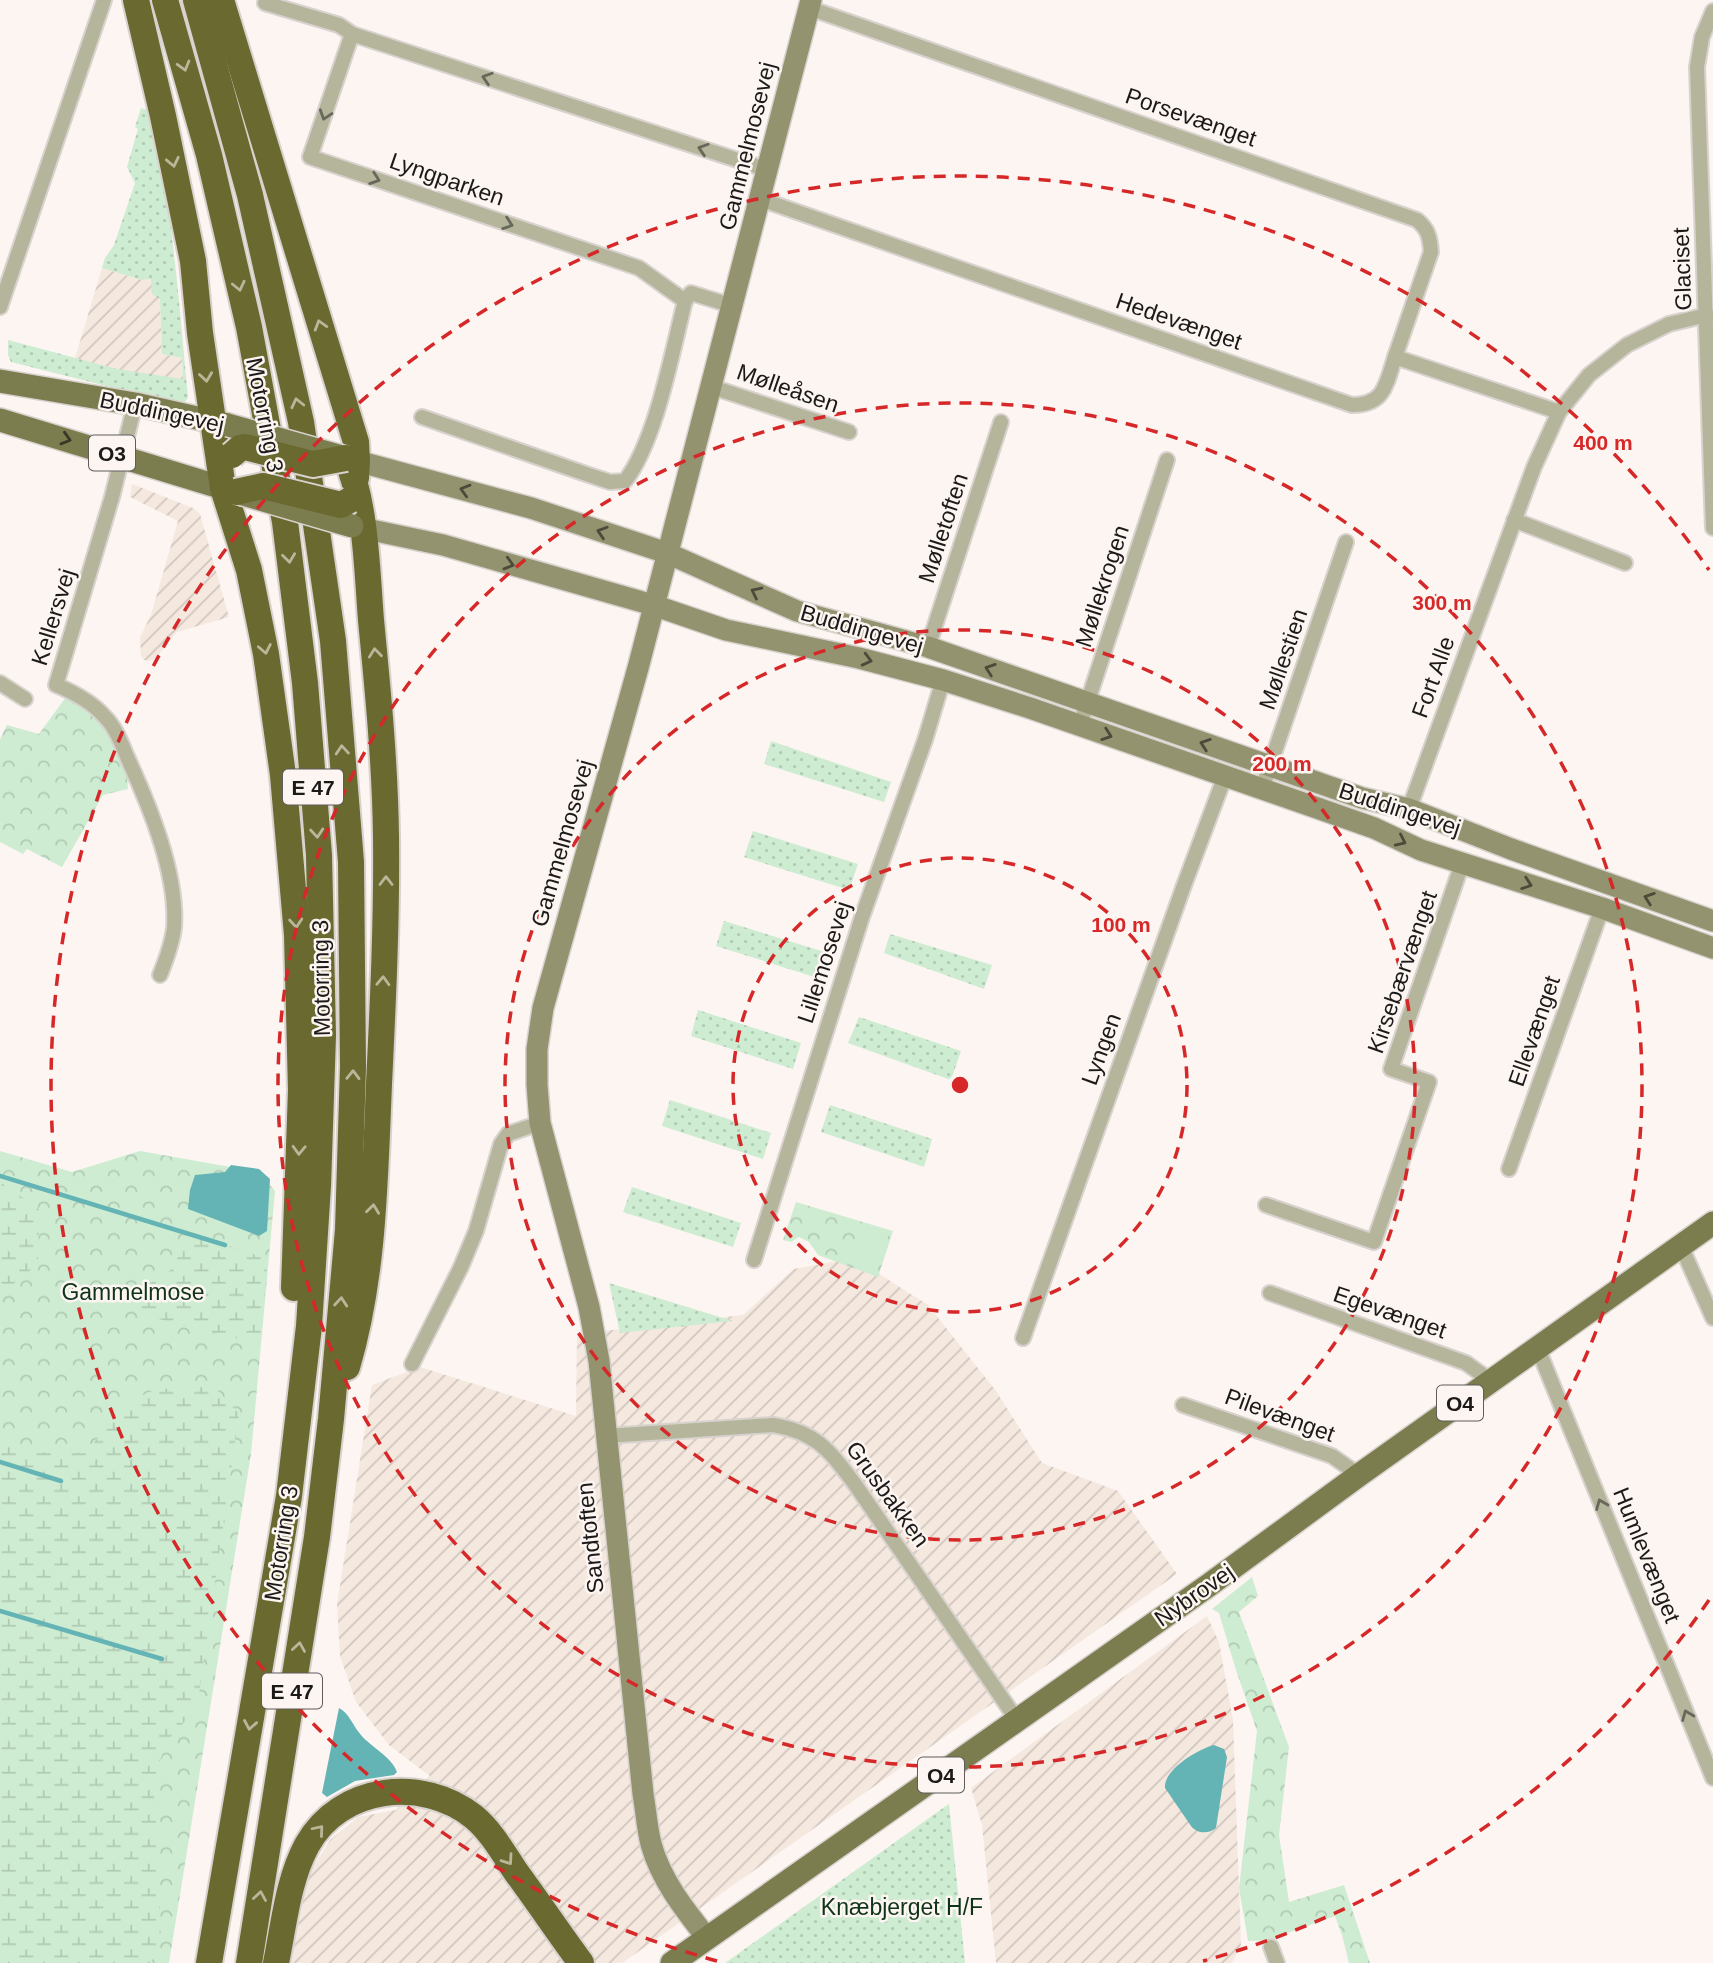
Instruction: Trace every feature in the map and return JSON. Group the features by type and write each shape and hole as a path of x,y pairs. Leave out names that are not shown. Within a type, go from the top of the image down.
{"highway":[{"path":"135,0 163,116 193,261 200,333 220,424 230,490 266,654 283,775 297,935 301,1090 291,1356 289,1496"},
{"name":"Motorring 3","path":"165,0 209,155 248,327 285,522 308,722 318,855 323,1035 309,1326 289,1496 209,1963"},
{"name":"Motorring 3","path":"196,0 250,195 301,422 333,641 351,862 353,1067 348,1230 331,1419 317,1537 249,1963"},
{"path":"221,0 355,442 354,493 381,721 386,835 386,927 374,1201 357,1333 331,1419"},
{"path":"230,490 227,464 232,455 245,447 313,464 354,493"},
{"path":"230,490 263,486 341,505 354,493"},
{"path":"276,1963 295,1872 308,1843 328,1818 355,1801 386,1792 418,1792 448,1801 475,1818 581,1963"}],"main road":[{"name":"Buddingevej","path":"0,382 135,404 220,424 354,493"},
{"name":"O3","path":"0,420 230,490"},
{"name":"Nybrovej","path":"672,1963 1209,1585 1713,1223"}],"street":[{"path":"0,307 104,0"},
{"path":"265,3 339,25 352,34 768,170"},
{"name":"Gammelmosevej","path":"540,1123 537,1049 543,1008 638,668 810,4"},
{"name":"Porsevænget","path":"810,4 1417,220 1425,227 1430,238 1431,252 1395,358"},
{"name":"Glaciset","path":"1713,11 1702,37 1697,67 1713,528"},
{"name":"Lyngparken","path":"352,34 310,157 639,268 685,301"},
{"name":"Hedevænget","path":"760,199 1352,405 1365,405 1376,400 1383,390 1395,358"},
{"path":"422,418 589,475 610,481 625,481 635,468 656,412 685,301 691,293 733,306"},
{"name":"Fort Alle","path":"1409,810 1514,520 1559,412 1589,375 1627,345 1669,324 1707,315"},
{"path":"1395,358 1559,412"},
{"name":"Mølleåsen","path":"712,387 849,432"},
{"name":"Kellersvej","path":"135,404 56,685 94,706 107,719 152,814 166,863 174,909 174,930 160,975"},
{"name":"Mølletoften","path":"928,647 1002,422"},
{"name":"Møllekrogen","path":"1080,725 1167,460"},
{"name":"Buddingevej","path":"354,493 531,508 667,553 797,611 928,647 1362,798 1409,810 1713,921"},
{"name":"Buddingevej","path":"354,493 443,545 653,605 726,630 859,658 943,680 1374,828 1421,850 1602,908 1713,948"},
{"path":"1514,520 1625,563"},
{"name":"Møllestien","path":"1262,789 1346,542"},
{"name":"Lillemosevej","path":"754,1260 862,917 925,740 943,680"},
{"name":"Kellersvej","path":"0,682 25,699"},
{"name":"Lyngen","path":"1023,1338 1182,888 1225,776"},
{"name":"Kirsebærvænget","path":"1266,1205 1374,1242 1429,1083 1391,1069 1462,864"},
{"name":"Ellevænget","path":"1510,1169 1602,908"},
{"path":"412,1364 476,1231 501,1144 508,1135 540,1123"},
{"name":"Sandtoften","path":"540,1123 589,1307 599,1361 643,1794 651,1844 663,1875 681,1905 707,1938"},
{"path":"1681,1246 1713,1318"},
{"name":"Egevænget","path":"1270,1293 1466,1363 1491,1381"},
{"name":"Humlevænget","path":"1538,1349 1713,1778"},
{"name":"Pilevænget","path":"1183,1405 1332,1456 1359,1475"},
{"name":"Grusbakken","path":"606,1436 773,1424 810,1435 828,1449 854,1483 1017,1720"},
{"path":"1271,1947 1277,1963"}],"shaded area":[{"path":"102,268 142,280 151,279 160,298 162,354 182,358 183,380 117,370 75,358"},
{"path":"132,484 193,508 200,514 229,617 177,632 156,658 149,661 141,656 140,637 151,615 178,521 130,497"},
{"path":"854,1258 928,1305 996,1391 1042,1463 1118,1491 1177,1574 622,1963 291,1963 308,1875 330,1840 358,1817 396,1810 430,1776 389,1745 356,1702 340,1656 337,1604 372,1385 420,1367 576,1416 577,1334 743,1315 794,1269"},
{"path":"1207,1616 1219,1642 1233,1720 1241,1945 1232,1963 996,1963 982,1825 971,1788"}],"green space":[{"path":"141,108 151,111 170,218 188,398 182,405 11,362 8,355 8,340 117,369 183,379 182,358 162,354 160,299 152,294 151,279 142,280 102,268 114,245 135,183 127,167"},
{"path":"66,697 101,719 127,775 128,789 103,795 62,867 27,849 23,854 0,842 0,739 7,725 39,734"},
{"path":"771,741 891,782 884,802 764,764"},
{"path":"753,831 858,864 849,890 744,857"},
{"path":"724,921 828,953 821,979 716,946"},
{"path":"890,934 992,965 984,989 884,953"},
{"path":"698,1010 801,1043 793,1069 691,1036"},
{"path":"859,1017 961,1051 951,1080 848,1043"},
{"path":"670,1100 771,1133 763,1159 662,1126"},
{"path":"830,1105 932,1139 924,1167 821,1132"},
{"name":"Gammelmose","path":"0,1151 72,1172 140,1151 259,1172 275,1191 251,1454 169,1963 0,1963"},
{"path":"0,1182 39,1209 38,1264 7,1289 0,1301"},
{"path":"632,1187 741,1223 733,1247 623,1212"},
{"path":"796,1202 893,1231 878,1277 818,1255 809,1242 799,1237 791,1242 783,1240"},
{"path":"863,1226 889,1234 877,1273 852,1264"},
{"path":"191,1233 265,1258 267,1273 260,1344 155,1318 125,1307 124,1288 153,1282 175,1267 182,1240"},
{"path":"609,1283 733,1321 620,1333"},
{"path":"188,1385 217,1390 239,1414 197,1708 166,1742 153,1784 161,1936 151,1963 0,1963 0,1430 13,1452 86,1453 118,1412 148,1392"},
{"path":"1252,1577 1258,1596 1239,1612 1289,1747 1279,1835 1289,1902 1344,1885 1370,1963 1349,1963 1335,1916 1275,1940 1248,1941 1239,1888 1257,1731 1219,1613 1212,1609"},
{"name":"Knæbjerget H/F","path":"949,1804 965,1963 725,1963 946,1806"}],"water":[{"path":"231,1165 259,1169 270,1179 267,1231 259,1236 188,1209 195,1175 225,1172"},
{"path":"339,1708 346,1713 365,1740 390,1761 397,1772 394,1775 355,1781 327,1797 322,1793"},
{"path":"1214,1745 1224,1749 1227,1757 1216,1828 1196,1831 1165,1788 1166,1781 1175,1768 1191,1756"}],"waterway":[{"path":"0,1176 225,1245"},
{"path":"0,1462 61,1481"},
{"path":"0,1611 162,1659"}]}
